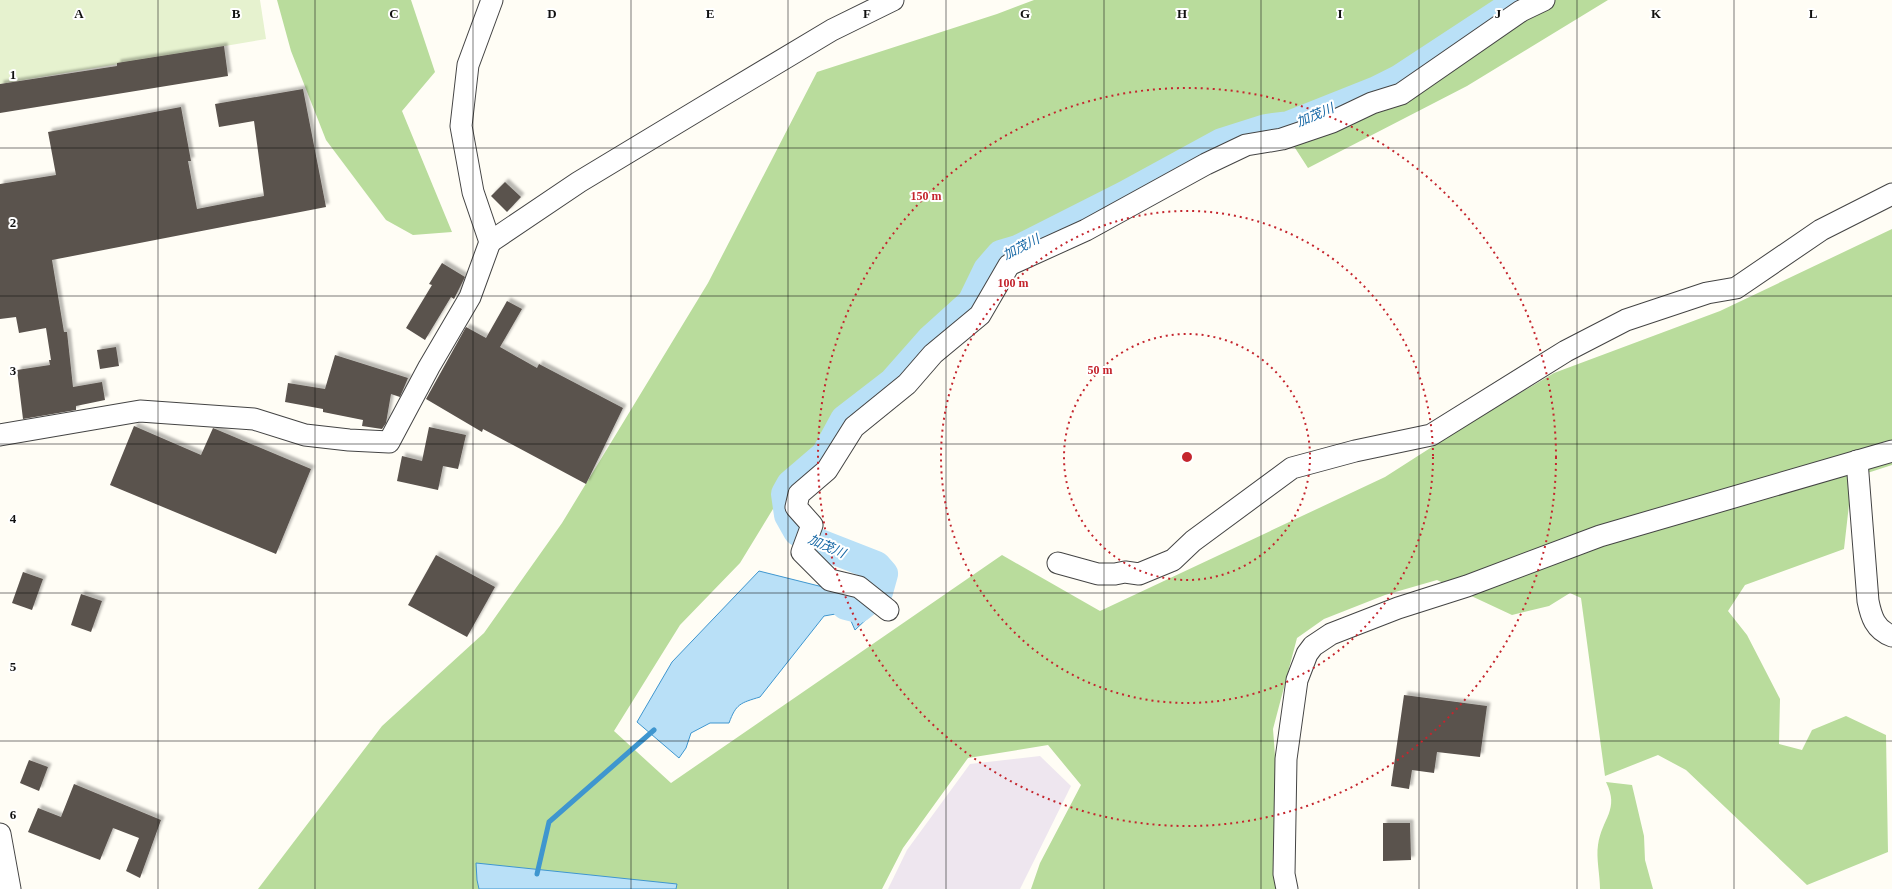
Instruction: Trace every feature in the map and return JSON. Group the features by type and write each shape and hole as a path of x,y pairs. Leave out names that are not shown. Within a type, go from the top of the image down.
{"street":[{"path":"490,242 473,192 461,126 468,65 492,0"},
{"path":"0,435 140,411 254,419 305,435 349,440 389,442 429,367 470,297 490,242 579,182 653,137 832,30 893,0"},
{"path":"888,610 859,588 830,580 802,552 812,526 796,506 799,494 827,470 854,427 906,384 933,354 980,315 1009,265 1086,230 1206,164 1246,145 1282,139 1332,122 1372,103 1402,94 1521,10 1544,0"},
{"path":"1058,563 1098,574 1115,574 1125,572 1139,574 1173,560 1193,541 1292,468 1398,441 1431,435 1566,351 1626,320 1707,293 1736,288 1821,230 1892,194"},
{"path":"1287,889 1284,874 1286,759 1297,680 1304,660 1313,646 1330,634 1398,608 1467,586 1600,536 1892,452"},
{"path":"1857,461 1868,601 1871,617 1878,627 1892,636"},
{"path":"0,834 10,889"}],"shaded area":[{"path":"1040,756 1071,786 1020,889 888,889 907,850 970,764"}],"green space":[{"path":"0,0 260,0 266,39 0,84"},
{"path":"277,0 411,0 435,72 402,111 452,232 413,235 386,220 326,140 291,51"},
{"path":"1034,0 1608,0 1467,86 1308,168 1286,134 1012,272 843,425 787,486 740,563 680,625 614,731 671,783 1002,555 1100,611 1385,477 1474,420 1554,373 1720,311 1892,229 1892,465 1852,478 1844,549 1745,585 1728,611 1747,635 1780,699 1779,744 1802,750 1812,730 1846,716 1886,735 1888,852 1807,885 1686,770 1658,755 1605,776 1581,598 1570,593 1549,606 1512,615 1437,580 1385,595 1324,619 1297,638 1273,729 1285,889 1031,889 1040,863 1081,785 1048,745 968,758 903,848 882,889 258,889 382,726 484,633 562,523 708,283 817,72 997,14"},
{"path":"1606,782 1632,785 1644,836 1645,860 1653,889 1600,889 1597,855 1598,845 1611,807 1610,792"}],"water":[{"path":"759,571 855,595 876,610 855,630 847,612 824,616 760,697 740,705 734,712 729,723 710,723 691,733 686,748 679,758 637,722 672,662"},
{"path":"476,863 677,884 676,889 479,889"}],"building":[{"path":"224,46 228,76 0,113 0,84 117,66 117,63"},
{"path":"303,89 326,207 52,260 64,332 67,332 73,387 102,382 105,400 76,406 76,410 23,419 17,370 50,365 49,360 51,360 46,328 19,333 16,317 0,319 0,184 56,175 48,132 181,107 191,161 188,161 197,209 264,196 254,121 219,127 215,104"},
{"path":"505,182 521,197 507,212 491,196"},
{"path":"442,263 465,277 454,299 451,297 425,340 406,328 432,285 429,284"},
{"path":"507,301 522,309 500,347 537,368 539,364 623,408 586,484 483,429 482,432 426,399 466,327 486,338"},
{"path":"116,347 119,366 100,369 97,350"},
{"path":"335,355 408,378 400,397 391,394 386,423 382,429 362,426 363,420 323,412 323,409 285,402 288,383 325,389"},
{"path":"134,426 201,455 213,428 311,469 276,554 110,485"},
{"path":"429,427 466,435 458,469 443,466 438,490 397,481 402,456 422,461"},
{"path":"436,555 495,587 467,637 408,605"},
{"path":"23,572 43,579 32,610 12,603"},
{"path":"81,594 102,601 91,632 71,625"},
{"path":"1404,695 1487,706 1480,757 1437,752 1434,773 1412,770 1409,789 1391,786"},
{"path":"29,760 48,767 39,791 20,783"},
{"path":"74,784 161,820 140,878 126,871 139,838 113,828 100,860 28,832 38,808 61,817"},
{"path":"1383,823 1410,823 1411,860 1383,861"}],"waterway":[{"name":"加茂川","path":"846,605 858,608 878,592 883,574 876,566 812,541 798,531 789,515 786,494 791,485 826,455 845,420 893,383 931,340 972,303 988,270 1001,255 1018,250 1125,196 1222,143 1266,129 1289,126 1377,91 1399,80 1521,0"},
{"path":"537,874 549,822 654,730"}]}
